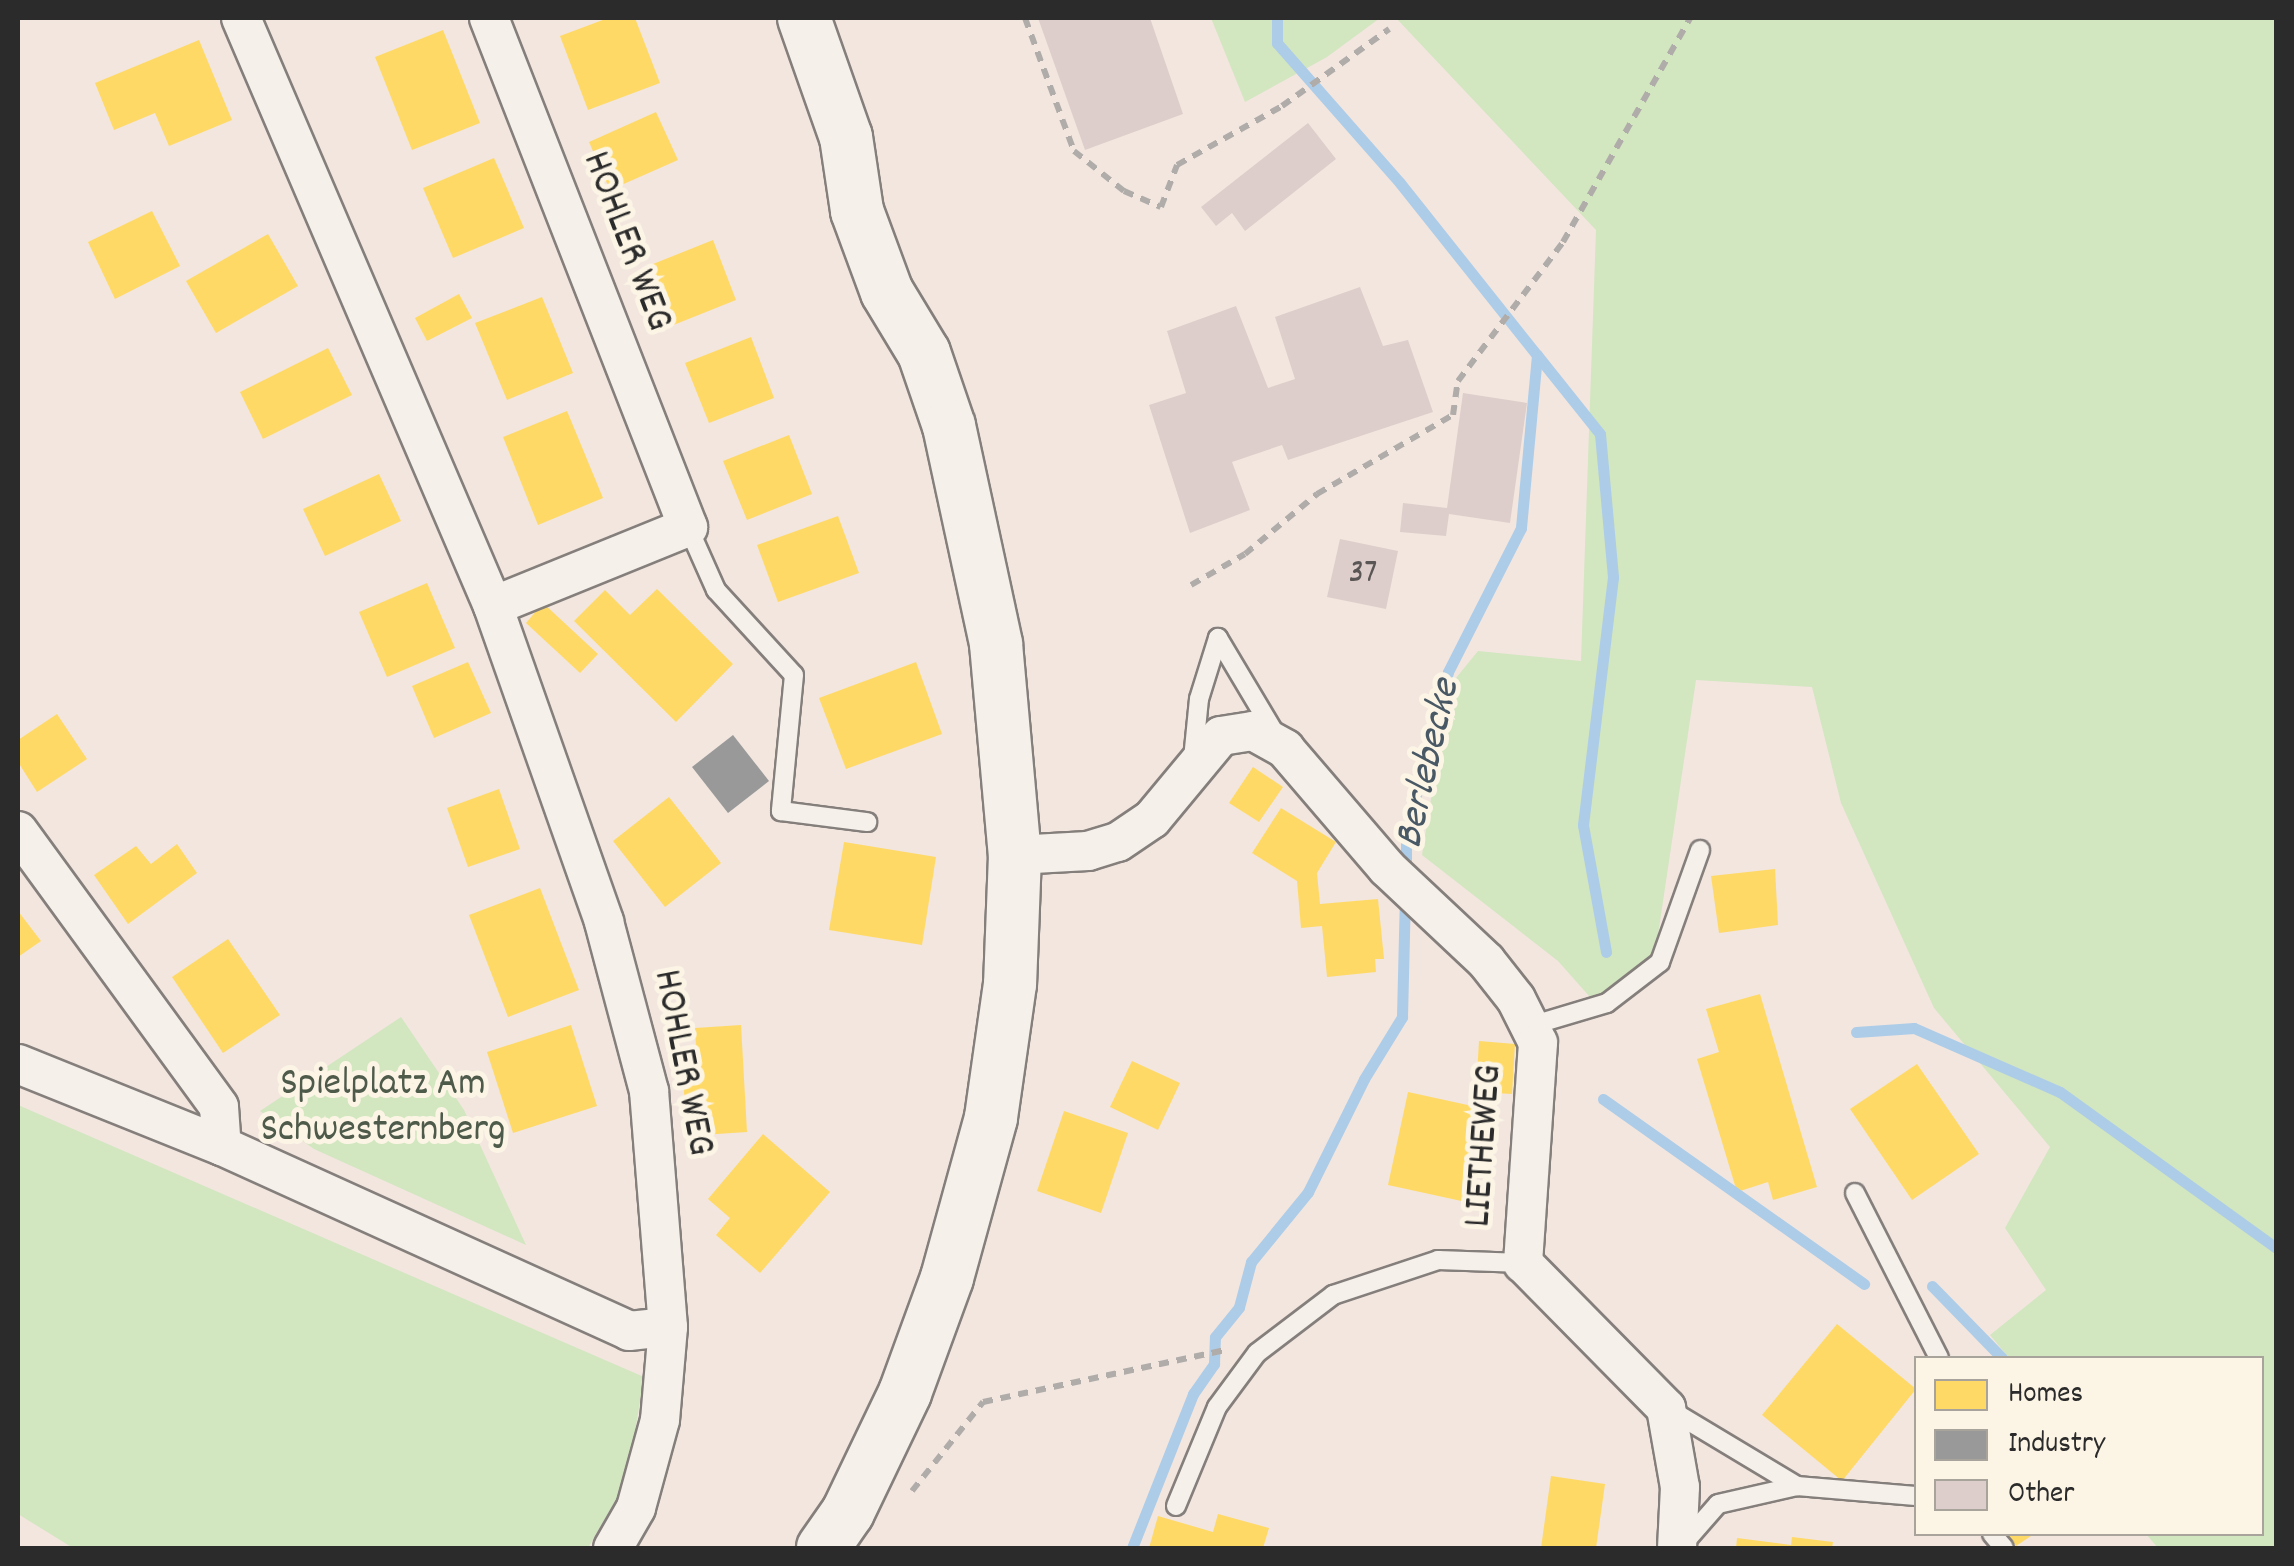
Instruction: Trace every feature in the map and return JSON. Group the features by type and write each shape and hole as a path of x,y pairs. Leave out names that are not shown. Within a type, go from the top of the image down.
{"main road":[{"path":"804,18 846,137 856,211 887,292 924,353 949,426 996,644 1015,855 1010,984 991,1118 947,1278 905,1393 848,1512 823,1548"}],"street":[{"name":"HOHLER WEG","path":"241,18 493,606 604,922 649,1091 668,1328 660,1420 636,1508 613,1548"},
{"name":"HOHLER WEG","path":"490,18 688,526"},
{"path":"493,606 688,526"},
{"name":"LIETHEWEG","path":"1015,855 1088,852 1118,842 1152,819 1220,736 1253,731 1285,750 1387,868 1486,961 1530,1026 1538,1043 1523,1263 1666,1408"},
{"path":"18,831 219,1107 222,1146"},
{"path":"18,1064 222,1146 629,1331 668,1328"},
{"path":"1666,1408 1680,1487 1678,1548"}],"lane":[{"path":"688,526 716,590 794,675 782,812 866,822"},
{"path":"1192,770 1200,699 1218,638 1285,750"},
{"path":"1530,1026 1608,1003 1660,962 1700,850"},
{"path":"1855,1193 1938,1356"},
{"path":"1176,1506 1216,1407 1256,1353 1333,1295 1438,1260 1523,1263"},
{"path":"1666,1408 1797,1486"},
{"path":"1678,1548 1718,1504 1797,1486 1914,1496"}],"path":[{"path":"1025,18 1074,150 1124,191 1162,208 1177,165 1282,106 1389,28"},
{"path":"1192,585 1245,554 1317,494 1453,415 1458,380 1522,304 1690,18"},
{"path":"939,1458 983,1402 1194,1354 1229,1350"}],"green space":[{"path":"1211,18 1380,18 1327,57 1245,102"},
{"path":"1396,18 2276,18 2276,1548 2158,1548 2148,1536 2264,1536 2264,1356 2007,1356 1990,1335 2046,1290 2005,1228 2050,1147 1934,1008 1841,803 1812,687 1696,680 1655,955 1605,1014 1558,961 1422,855 1443,724 1456,678 1478,651 1581,661 1596,230"},
{"name":"Spielplatz Am Schwesternberg","path":"401,1017 464,1110 526,1245 314,1149 260,1111"},
{"path":"18,1105 644,1377 627,1480 588,1548 73,1548 18,1514"}],"building: Homes":[{"path":"608,18 635,18 660,83 588,110 560,36"},
{"path":"443,30 480,123 412,150 375,57"},
{"path":"199,40 232,120 169,146 155,113 114,130 95,83"},
{"path":"656,112 678,160 610,190 589,142"},
{"path":"494,158 524,228 453,258 423,188"},
{"path":"152,211 180,266 115,299 88,242"},
{"path":"268,234 298,286 216,333 186,281"},
{"path":"713,240 736,300 671,326 648,266"},
{"path":"459,294 472,318 427,341 415,318"},
{"path":"542,297 573,373 507,400 475,323"},
{"path":"751,337 774,398 709,423 685,363"},
{"path":"328,348 352,395 263,439 240,392"},
{"path":"567,411 603,498 538,525 503,437"},
{"path":"789,435 812,494 747,520 723,461"},
{"path":"379,474 401,521 325,556 303,509"},
{"path":"838,516 859,573 778,602 757,545"},
{"path":"427,583 455,648 387,677 359,612"},
{"path":"657,589 733,664 676,722 574,621 605,590 630,615"},
{"path":"543,603 598,654 580,673 526,623"},
{"path":"468,662 491,713 434,738 412,686"},
{"path":"916,662 942,734 846,769 819,698"},
{"path":"57,714 87,759 37,792 18,762 18,740"},
{"path":"1253,767 1283,787 1259,822 1229,803"},
{"path":"499,789 520,849 468,867 447,808"},
{"path":"669,797 721,863 665,907 613,841"},
{"path":"1281,808 1336,842 1317,873 1320,904 1378,899 1384,959 1375,959 1376,972 1327,977 1322,926 1301,928 1297,881 1252,853"},
{"path":"844,842 936,857 922,945 829,930"},
{"path":"177,844 197,873 128,924 94,875 136,846 151,864"},
{"path":"1775,869 1778,925 1719,933 1711,876"},
{"path":"540,888 579,990 508,1017 469,915"},
{"path":"18,911 41,941 18,957"},
{"path":"228,939 280,1015 223,1053 172,977"},
{"path":"1760,994 1817,1187 1773,1200 1768,1182 1737,1192 1697,1059 1719,1052 1706,1009"},
{"path":"571,1025 597,1106 513,1133 487,1052"},
{"path":"741,1025 747,1132 687,1136 682,1063 697,1063 695,1028"},
{"path":"1479,1041 1515,1044 1512,1094 1476,1092"},
{"path":"1132,1061 1180,1083 1158,1130 1110,1107"},
{"path":"1917,1064 1979,1154 1912,1200 1850,1109"},
{"path":"1408,1092 1486,1109 1466,1202 1388,1185"},
{"path":"1064,1111 1128,1133 1101,1213 1037,1191"},
{"path":"763,1134 830,1192 760,1273 716,1235 730,1218 708,1199"},
{"path":"1837,1324 1914,1387 1842,1481 1762,1415"},
{"path":"1551,1476 1605,1484 1596,1548 1541,1548"},
{"path":"1218,1514 1269,1528 1263,1548 1149,1548 1158,1516 1213,1532"},
{"path":"2008,1536 2031,1536 2016,1546"},
{"path":"1792,1537 1833,1542 1832,1548 1736,1548 1737,1538 1791,1545"}],"building: Industry":[{"path":"733,735 769,781 728,813 692,767"}],"building: Other":[{"path":"1038,18 1150,18 1183,114 1085,150"},
{"path":"1308,123 1336,159 1245,231 1232,213 1216,226 1201,207"},
{"path":"1360,287 1383,346 1408,340 1433,412 1288,460 1282,445 1232,462 1250,510 1190,533 1149,405 1186,393 1167,331 1236,306 1268,388 1295,379 1275,317"},
{"path":"1463,393 1527,403 1510,523 1449,514 1446,536 1400,532 1403,503 1447,508"},
{"path":"1340,539 1398,551 1386,609 1327,597"}],"waterway":[{"name":"Berlebecke","path":"1277,18 1277,43 1400,183 1537,355 1521,528 1448,672 1406,833 1406,872"},
{"path":"1537,355 1600,434 1613,577 1583,825 1606,952"},
{"name":"Berlebecke","path":"1132,1548 1193,1394 1214,1364 1215,1337 1239,1307 1251,1262 1308,1192 1364,1079 1402,1017 1405,896"},
{"path":"1856,1032 1914,1028 2060,1092 2276,1248"},
{"path":"1603,1099 1864,1284"},
{"path":"1932,1286 2000,1356"}]}
